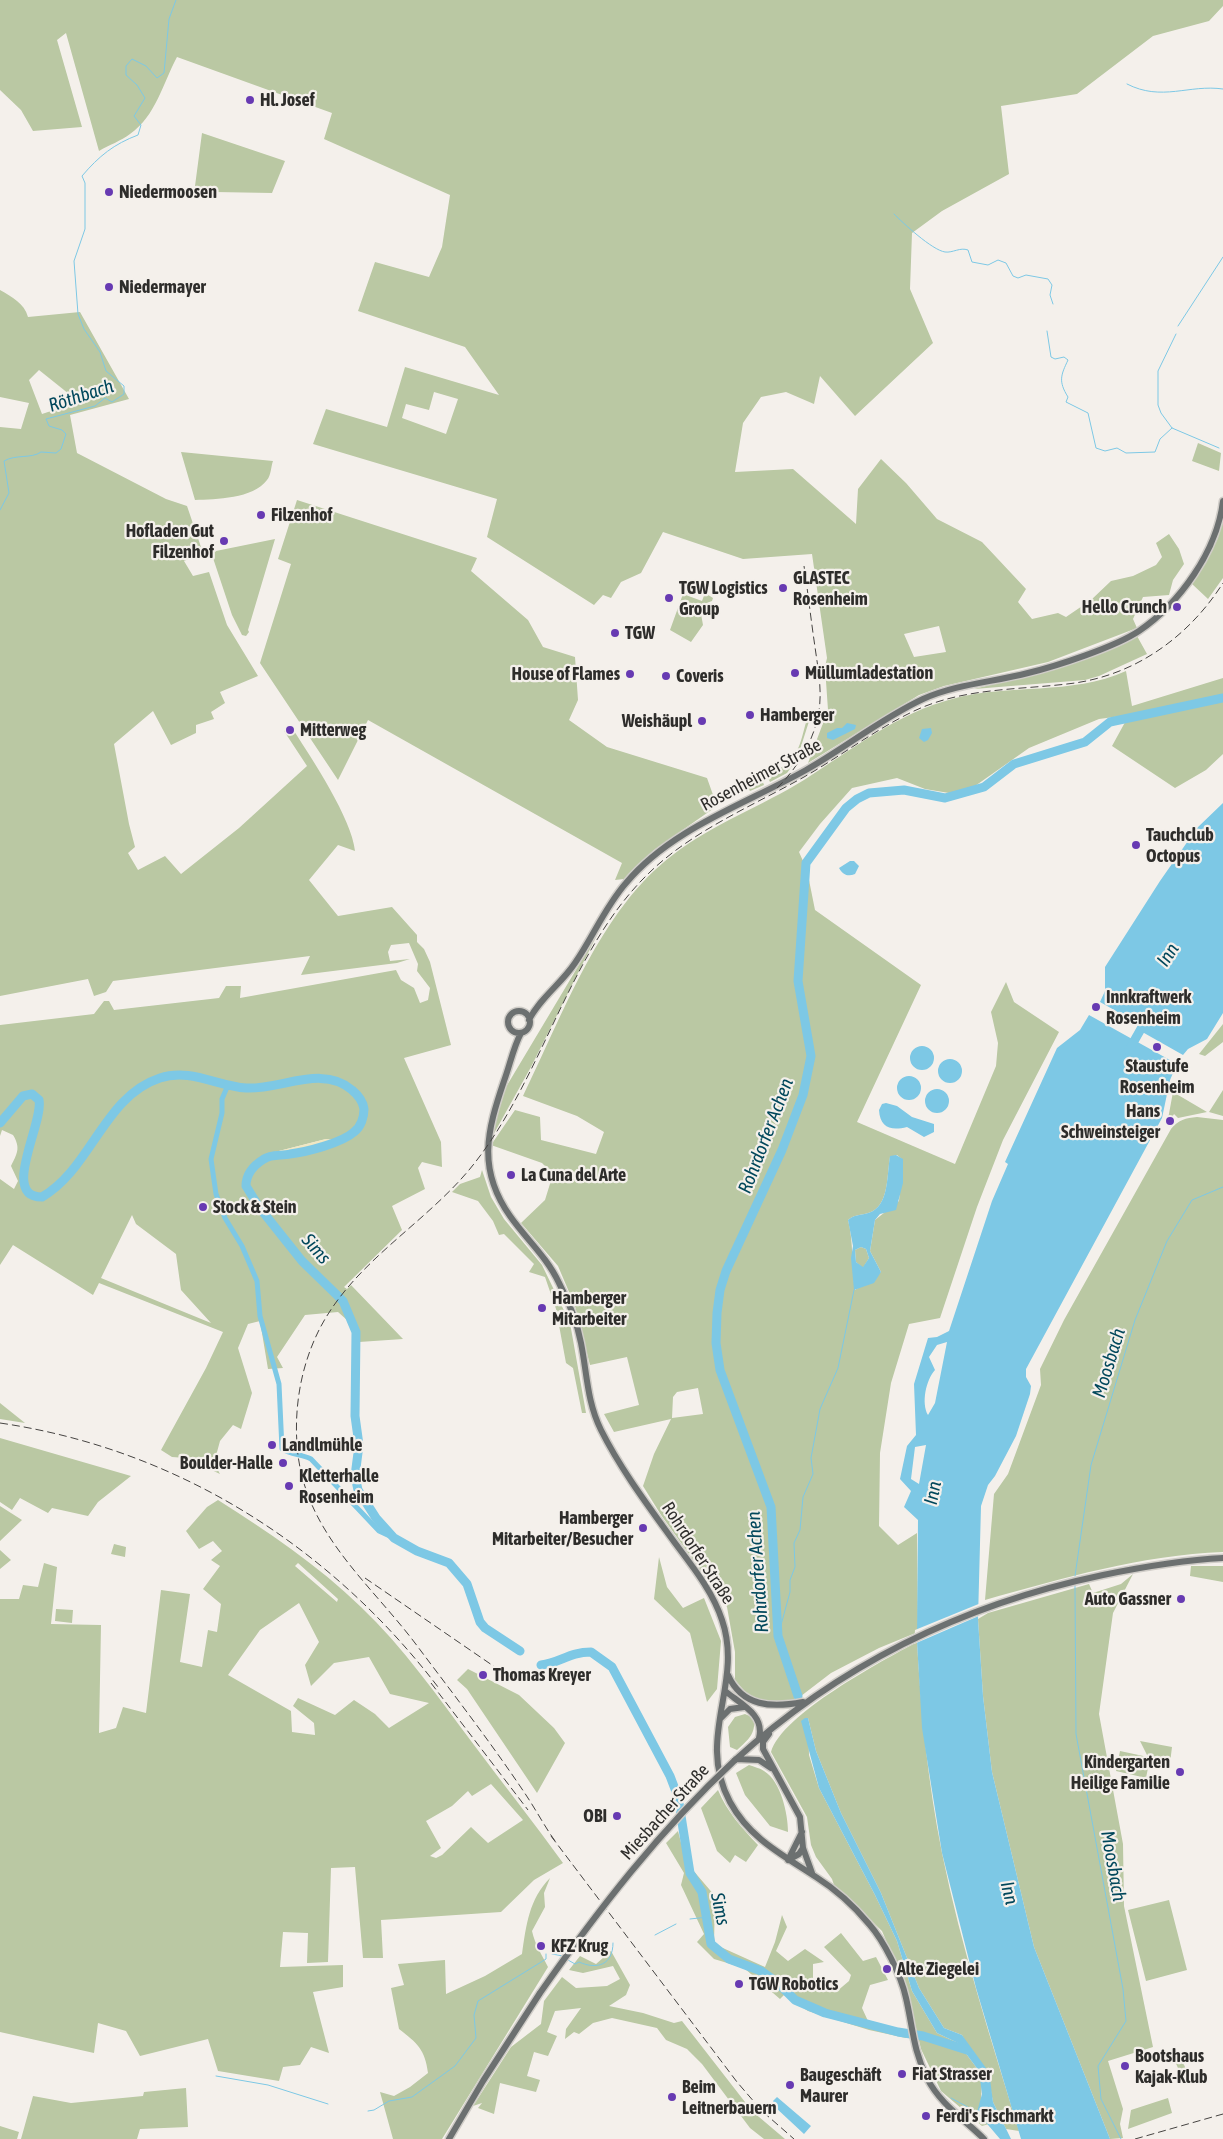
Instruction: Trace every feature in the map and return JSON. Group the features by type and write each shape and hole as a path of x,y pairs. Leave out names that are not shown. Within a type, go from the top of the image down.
{"main road":[{"name":"Rosenheimer Straße","path":"530,1020 536,1007 575,964 626,881 652,858 686,833 807,769 922,699 947,691 1050,666 1138,632 1177,595 1200,565 1216,536 1223,501"},
{"name":"Rosenheimer Straße","path":"524,1012 536,1007"},
{"path":"516,1011 524,1012 530,1020 528,1028 521,1033 513,1032 508,1025 509,1016 516,1011"},
{"name":"Rohrdorfer Straße","path":"513,1032 515,1045"},
{"name":"Rohrdorfer Straße","path":"521,1033 515,1045 489,1131 488,1162 494,1186 510,1216 549,1264 569,1304 580,1338 588,1394 602,1433 718,1608 728,1643 728,1675 715,1747 718,1769 725,1792 745,1826 766,1845 813,1875 851,1905 870,1925 886,1948 906,1996 913,2043 928,2079 937,2094 984,2139"},
{"name":"Miesbacher Straße","path":"449,2139 483,2081 540,1993 598,1913 660,1837 735,1760 787,1716 854,1670 905,1641 994,1604 1058,1585 1124,1570 1223,1558"},
{"path":"728,1675 738,1692"},
{"path":"725,1690 738,1692 754,1702 768,1706 807,1701"},
{"path":"725,1690 758,1719 761,1728 759,1738"},
{"path":"719,1720 730,1710 744,1707"},
{"path":"787,1716 763,1742 763,1749 796,1808 802,1831 803,1848 813,1875"},
{"path":"735,1760 759,1760 774,1770"},
{"path":"788,1860 802,1831"},
{"path":"788,1860 799,1854 803,1848"}],"green space":[{"path":"0,0 1223,0 1223,6 1209,21 1153,36 1077,94 1001,106 1009,174 942,211 912,233 910,289 933,343 855,416 820,376 814,404 786,392 761,397 743,423 735,472 793,469 856,524 858,489 881,459 906,483 937,519 982,542 1026,589 1018,602 1032,619 1058,613 1066,617 1091,600 1111,581 1133,576 1156,565 1162,557 1156,543 1169,534 1179,549 1184,564 1173,580 1169,595 1143,597 1133,619 1137,628 1048,662 944,686 919,695 808,763 828,710 825,667 827,658 812,554 743,559 663,532 641,573 621,582 611,598 603,595 594,605 487,537 497,499 313,444 326,409 387,427 405,367 499,395 465,347 358,311 375,262 429,277 442,247 450,195 324,139 332,113 177,57 153,109 139,127 99,151 66,33 57,40 82,127 33,131 21,110 0,90","holes":["434,392 458,399 446,434 402,418 406,404 429,410","939,626 946,652 914,657 904,634"]},
{"path":"202,133 285,161 272,193 215,192 195,186"},
{"path":"0,290 21,304 28,317 80,312 129,399 70,415 77,453 166,499 187,506 203,553 184,561 193,576 209,572 227,625 258,676 220,692 225,703 211,712 214,719 196,725 196,733 171,745 153,711 114,744 135,847 128,853 138,870 165,856 181,874 239,828 307,766 284,731 286,729 290,734 294,731 339,806 347,823 355,851 338,845 309,880 338,916 392,907 417,935 417,942 424,949 430,962 451,1045 404,1058 441,1142 442,1167 422,1162 418,1168 425,1189 392,1206 402,1230 344,1287 347,1289 351,1285 403,1339 359,1342 347,1320 338,1312 305,1315 277,1357 283,1368 268,1369 260,1321 248,1324 238,1348 252,1393 241,1429 233,1425 220,1441 214,1463 220,1474 186,1458 172,1457 161,1450 206,1368 223,1332 99,1283 93,1295 13,1245 0,1265 0,1179 14,1189 18,1181 11,1166 17,1151 17,1144 13,1135 2,1130 0,1136 0,1025 94,1014 104,1001 109,1001 114,1010 219,998 226,986 241,986 240,998 396,970 401,980 414,988 420,1003 428,1000 430,988 417,971 418,964 409,943 391,945 388,952 390,961 410,959 397,963 301,975 310,956 113,981 106,992 94,996 88,979 0,996 0,427 21,429 29,403 0,397","holes":["39,370 74,398 60,408 42,414 29,380","326,1139 332,1140 289,1153 275,1152","132,1215 136,1224 176,1254 181,1290 211,1323 101,1278"]},
{"path":"1198,443 1221,453 1219,471 1192,461"},
{"path":"181,452 273,461 268,478 253,491 234,497 195,500"},
{"path":"297,500 477,558 471,571 528,620 543,647 575,657 578,700 569,720 607,747 707,778 717,806 654,850 624,879 615,880 622,863 368,720 338,780 260,663 291,564 278,559"},
{"path":"1223,520 1223,578 1208,599 1191,583 1217,540"},
{"path":"275,539 248,630 249,632 246,636 242,635 232,615 211,552"},
{"path":"705,593 713,598 712,601 704,604 701,614 703,625 691,642 670,630 683,594 702,601"},
{"path":"1137,636 1147,654 1099,676 1085,680 974,689 1041,672"},
{"path":"1126,671 1132,706 1223,678 1223,754 1206,770 1175,788 1112,746 1129,715 1099,719 1029,748 975,786 949,793 925,789 897,778 852,788 820,824 799,852 807,870 815,910 921,985 857,1122 955,1164 996,1066 998,1043 991,1012 1006,982 1014,1002 1059,1032 1003,1140 977,1207 940,1318 909,1324 891,1383 880,1453 879,1526 898,1545 917,1533 918,1632 879,1648 831,1673 801,1696 787,1702 764,1703 747,1694 735,1680 735,1652 727,1607 661,1515 643,1486 654,1454 671,1419 614,1432 604,1414 639,1405 627,1357 590,1365 575,1306 558,1266 521,1223 545,1200 553,1174 542,1163 491,1145 515,1110 540,1117 541,1140 596,1154 604,1132 577,1116 523,1096 569,998 604,933 648,877 674,854 705,833 804,780 894,723 932,705 974,694 1062,687 1105,679","holes":["897,1155 903,1160 899,1201 875,1220 870,1251 881,1272 855,1290 848,1220 854,1216 870,1213 878,1207 885,1194 890,1157","698,1388 703,1414 672,1418 673,1397 677,1392"]},
{"path":"808,715 811,715 797,759 787,773 770,782 766,774 786,764 796,752"},
{"path":"757,775 761,777 764,785 750,791 746,785 749,778"},
{"path":"598,933 531,1067 492,1137 494,1121 506,1087"},
{"path":"1223,1024 1223,1042 1205,1056 1199,1054"},
{"path":"1223,1090 1223,1116 1209,1112"},
{"path":"1173,1092 1207,1112 1178,1118 1174,1114 1171,1119 1168,1119"},
{"path":"1197,1117 1223,1120 1223,1552 1163,1558 1103,1569 985,1600 994,1494 1008,1474 1041,1385 1040,1369 1064,1320 1171,1129 1182,1120"},
{"path":"482,1170 491,1197 504,1219 542,1265 570,1323 586,1413 582,1413 573,1368 566,1363 556,1309 545,1277 529,1272 534,1264 504,1234 499,1235 493,1221 478,1201 452,1192 460,1184 480,1177"},
{"path":"861,1247 866,1249 869,1258 863,1268 856,1262 855,1250"},
{"path":"0,1403 25,1423 0,1419"},
{"path":"0,1438 131,1476 98,1502 88,1516 52,1508 48,1513 20,1498 12,1510 0,1502"},
{"path":"218,1500 274,1537 328,1577 377,1623 420,1673 563,1863 534,1880 501,1912 381,1920 383,1958 363,1958 355,1867 331,1868 328,1962 307,1963 308,1933 283,1932 280,1967 343,1965 343,1987 313,1992 329,2053 311,2047 300,2065 283,2067 279,2081 218,2071 208,2039 140,2056 126,2031 98,2023 94,2053 0,2032 0,1599 19,1599 23,1585 38,1587 44,1563 57,1567 51,1624 101,1625 99,1733 116,1728 123,1707 146,1713 161,1590 190,1594 180,1662 202,1667 208,1630 217,1632 221,1604 203,1589 220,1566 211,1560 222,1551 213,1541 199,1549 186,1531 207,1507","holes":["298,1563 338,1599 337,1602 295,1566","299,1603 319,1642 305,1665 311,1686 334,1663 369,1657 390,1694 429,1703 389,1728 375,1714 354,1700 335,1715 298,1698 293,1706 314,1723 315,1735 292,1732 291,1711 228,1675 260,1630","491,1784 523,1820 488,1843 471,1827 442,1855 436,1858 430,1856 441,1848 426,1821 452,1806 468,1791 472,1796"]},
{"path":"0,1506 22,1520 0,1541"},
{"path":"114,1544 126,1547 125,1557 111,1554"},
{"path":"0,1550 11,1560 0,1569"},
{"path":"659,1557 667,1587 683,1608 704,1598 721,1641 717,1689 707,1702 690,1633 654,1599"},
{"path":"1191,1566 1223,1566 1223,1582 1190,1576"},
{"path":"1133,1574 1113,1613 1099,1714 1123,1844 1124,1906 1153,2047 1108,2061 1123,2109 1120,2124 1123,2138 1110,2139 1034,1947 992,1772 983,1696 978,1619 988,1613 1089,1584 1093,1593 1121,1584"},
{"path":"56,1609 73,1610 72,1623 55,1621"},
{"path":"917,1642 926,1748 942,1853 967,1958 1019,2131 1006,2129 993,2102 991,2091 962,2035 944,2028 919,1988 881,1893 841,1813 816,1751 808,1718 809,1755 819,1788 897,1941 912,1991 937,2033 958,2043 979,2071 982,2081 980,2117 989,2124 982,2126 941,2091 921,2049 907,1990 882,1931 834,1885 832,1879 816,1857 811,1845 807,1817 771,1752 779,1737 794,1721 813,1706 858,1675"},
{"path":"468,1669 519,1695 554,1728 565,1743 537,1793 467,1689 457,1680"},
{"path":"745,1714 754,1718 754,1728 748,1740 737,1750 730,1747 728,1727 735,1717"},
{"path":"1140,1741 1172,1747 1170,1763 1150,1758 1146,1778 1116,1771 1120,1751 1148,1757"},
{"path":"749,1765 764,1771 775,1782 785,1807 788,1832 770,1826 745,1795 736,1773"},
{"path":"718,1790 730,1813 758,1845 746,1862 735,1855 730,1863 717,1851 701,1808"},
{"path":"678,1831 686,1862 715,1896 714,1944 765,1967 775,1942 782,1915 787,1927 776,1951 788,1961 805,1949 824,1962 813,1964 813,1980 836,1992 849,1981 851,1975 824,1947 841,1933 863,1961 876,1957 888,1980 870,1985 862,2008 868,2021 905,2031 906,2038 869,2030 808,2011 784,1995 780,1999 744,1968 714,1959 697,1942 704,1934 681,1885 684,1873 666,1843"},
{"path":"550,1878 544,1893 545,1907 532,1931 548,1967 442,2139 393,2139 380,2092 394,2096 410,2087 428,2073 425,2058 419,2047 399,2029 391,1988 404,1985 398,1964 445,1960 446,1994 485,1976 522,1954 527,1923 533,1904 537,1895"},
{"path":"1169,1900 1187,1970 1146,1981 1128,1910"},
{"path":"611,1951 630,1985 626,1995 609,2006 643,2013 674,2023 682,2021 752,2111 785,2139 764,2139 750,2128 702,2064 687,2049 666,2040 657,2028 612,2018 593,2023 579,2034 574,2032 565,2039 566,2029 581,2008 555,2011 547,2032 557,2036 548,2056 534,2052 527,2076 540,2080 536,2092 500,2083 494,2114 478,2108 482,2103 473,2106 511,2047 541,2024 544,2001 562,1977 576,1988 607,1986 620,1979 613,1966 583,1973 569,1970 580,1956 596,1964"},
{"path":"1178,2050 1187,2072 1181,2075 1171,2052"},
{"path":"186,2088 188,2127 140,2129 137,2139 21,2139 33,2096 71,2103 143,2096 144,2092"},
{"path":"1168,2098 1172,2113 1128,2129 1131,2110"},
{"path":"0,2126 19,2132 17,2139 0,2139"}],"sand":[{"path":"326,1139 332,1140 289,1153 275,1152"}],"water":[{"path":"847,723 856,725 855,729 833,740 827,738 827,733 837,728 842,728"},
{"path":"931,728 932,733 928,740 924,742 919,738 922,729"},
{"path":"1223,803 1223,1013 1207,1039 1188,1049 1183,1055 1137,1029 1139,1024 1100,1002 1105,991 1105,967 1160,881 1197,828"},
{"path":"850,861 854,861 859,866 855,874 844,874 839,868"},
{"path":"1089,1015 1177,1064 1170,1080 1162,1118 1026,1369 1026,1377 1031,1386 1030,1394 1016,1436 995,1476 988,1485 981,1506 978,1619 983,1696 992,1772 1034,1947 1110,2139 1021,2139 976,1988 942,1853 922,1728 917,1642 918,1520 904,1507 911,1491 900,1479 907,1446 916,1435 914,1384 928,1338 937,1337 949,1331 992,1201 1008,1164 1005,1162 1057,1048 1080,1030","holes":["947,1342 935,1403 928,1415 925,1404 925,1392 935,1370 929,1357 937,1345","926,1445 919,1484 911,1479 915,1447"]},
{"path":"922,1046 931,1049 934,1058 931,1067 922,1070 913,1067 910,1058 913,1049"},
{"path":"950,1059 959,1062 962,1071 959,1080 950,1083 941,1080 938,1071 941,1062"},
{"path":"909,1076 918,1079 921,1088 918,1097 909,1100 900,1097 897,1088 900,1079"},
{"path":"937,1089 946,1092 949,1101 946,1110 937,1113 928,1110 925,1101 928,1092"},
{"path":"886,1103 897,1106 912,1117 934,1124 934,1132 924,1137 907,1127 896,1129 887,1127 882,1121 879,1110 882,1104"},
{"path":"896,1155 903,1159 903,1183 896,1210 880,1214 875,1220 870,1251 881,1272 874,1283 854,1290 851,1258 853,1246 848,1220 854,1216 873,1211 882,1201 885,1194 890,1156","holes":["861,1247 866,1249 869,1258 863,1267 856,1262 855,1250"]},
{"path":"808,1718 816,1751 841,1813 881,1893 919,1988 944,2028 962,2035 986,2068 990,2079 993,2102 1011,2139 1000,2139 977,2112 982,2094 979,2071 958,2043 937,2033 912,1991 897,1941 819,1788 801,1721"},
{"path":"777,2097 811,2126 804,2134 775,2107 773,2101"}],"pier":[{"path":"981,1603 981,1615 914,1644 915,1630"}],"waterway":[{"name":"Röthbach","path":"0,510 9,493 4,461 41,452 56,453 61,449 66,434 62,430 49,426 46,419 95,406 105,398 112,402 124,394 124,386 106,371 100,352 84,329 78,314 74,261 85,229 85,183 82,176 107,151 138,135 141,125 134,116 145,98 137,85 126,75 126,66 132,59 146,66 157,78 164,73 169,19 176,0"},
{"path":"1127,84 1152,92 1211,88 1223,89"},
{"path":"894,214 918,236 939,250 945,252 962,249 968,250 972,262 988,265 998,260 1006,263 1013,276 1018,278 1026,275 1048,279 1052,285 1050,295 1053,304"},
{"path":"1178,326 1223,257"},
{"path":"1047,331 1051,357 1055,359 1064,357 1068,360 1062,378 1063,387 1068,397 1066,402 1088,413 1096,448 1105,451 1117,448 1126,453 1155,452 1160,439 1172,428"},
{"path":"1176,334 1158,371 1158,405 1161,413 1172,428 1219,448"},
{"name":"Rohrdorfer Achen","path":"798,1696 778,1636 771,1507 720,1370 716,1343 720,1290 726,1271 782,1150 803,1095 811,1056 798,981 806,863 846,808 857,799 869,793 904,790 945,798 984,787 1014,764 1085,742 1110,722 1223,698"},
{"name":"Inn","path":"1129,1050 1146,1020"},
{"name":"Sims","path":"0,1123 23,1096 32,1094 39,1100 39,1111 24,1172 25,1185 30,1194 42,1197 59,1185 73,1169 111,1116 125,1100 141,1087 160,1078 171,1075 193,1076 246,1088 273,1086 315,1078 328,1079 341,1083 360,1098 364,1109 363,1118 354,1132 341,1140 324,1146 287,1155 267,1157 251,1170 246,1186 259,1207 302,1261 343,1301 356,1332 355,1416 359,1445 355,1476 358,1490 376,1518 394,1538 417,1551 449,1563 467,1584 480,1622 485,1628 520,1651"},
{"name":"Sims","path":"228,1085 222,1099 222,1113 211,1159 216,1194 225,1218 242,1246 257,1281 260,1316 279,1384 282,1449 311,1459 379,1531 394,1538"},
{"name":"Moosbach","path":"1075,1576 1091,1465 1135,1320 1167,1241 1192,1200 1223,1187"},
{"path":"778,1636 790,1592 790,1580 795,1567 794,1543 800,1530 803,1497 813,1474 811,1458 820,1409 838,1368 854,1290"},
{"name":"Moosbach","path":"1075,1586 1076,1734 1123,1989 1126,2021 1098,2066 1101,2099 1121,2139"},
{"name":"Sims","path":"541,1665 583,1652 591,1652 612,1667 670,1776 678,1797 690,1873 702,1892 711,1944 729,1959 761,1971 778,1983 795,2000 825,2013 898,2032 923,2036 967,2050"},
{"path":"690,1919 708,1917"},
{"path":"655,1935 676,1924"},
{"path":"568,1960 575,1964 579,1962 592,1965 603,1964 610,1956 613,1943"},
{"path":"368,2111 374,2110 389,2101 412,2097 455,2066 476,2038 474,2015 478,2001 546,1959 546,1954"},
{"path":"552,1954 563,1956"},
{"path":"216,2076 268,2085 328,2104"},
{"path":"951,2098 977,2112"}],"railway":[{"path":"777,788 803,755 816,726 819,707 819,672 804,566"},
{"path":"555,1841 526,1795 486,1738 400,1624 344,1558 314,1510 304,1484 298,1455 296,1423 303,1375 312,1345 319,1330 333,1306 350,1285 450,1190 469,1170 495,1135 517,1097 597,940 621,905 649,873 666,858 703,832 818,769 886,726 933,703 989,691 1091,680 1114,673 1136,663 1176,637 1209,603 1223,583"},
{"path":"0,1423 65,1436 128,1455 188,1481 245,1512 299,1548 349,1590 395,1636 438,1687"},
{"path":"365,1578 508,1676"},
{"path":"431,1683 528,1810"},
{"path":"551,1836 737,2082 762,2111 794,2139"},
{"path":"1135,2139 1223,2114"}],"place":[{"name":"Hl. Josef","path":"250,100"},
{"name":"Niedermoosen","path":"109,192"},
{"name":"Niedermayer","path":"109,287"},
{"name":"Filzenhof","path":"261,515"},
{"name":"Hofladen Gut Filzenhof","path":"224,541"},
{"name":"GLASTEC Rosenheim","path":"783,588"},
{"name":"TGW Logistics Group","path":"669,598"},
{"name":"Hello Crunch","path":"1177,607"},
{"name":"TGW","path":"615,633"},
{"name":"Müllumladestation","path":"795,673"},
{"name":"House of Flames","path":"630,674"},
{"name":"Coveris","path":"666,676"},
{"name":"Hamberger","path":"750,715"},
{"name":"Weishäupl","path":"702,721"},
{"name":"Mitterweg","path":"290,730"},
{"name":"Tauchclub Octopus","path":"1136,845"},
{"name":"Innkraftwerk Rosenheim","path":"1096,1007"},
{"name":"Staustufe Rosenheim","path":"1157,1047"},
{"name":"Hans Schweinsteiger","path":"1170,1121"},
{"name":"La Cuna del Arte","path":"511,1175"},
{"name":"Stock & Stein","path":"203,1207"},
{"name":"Hamberger Mitarbeiter","path":"542,1308"},
{"name":"Landlmühle","path":"272,1445"},
{"name":"Boulder-Halle","path":"283,1463"},
{"name":"Kletterhalle Rosenheim","path":"289,1486"},
{"name":"Hamberger Mitarbeiter/Besucher","path":"643,1528"},
{"name":"Auto Gassner","path":"1181,1599"},
{"name":"Thomas Kreyer","path":"483,1675"},
{"name":"Kindergarten Heilige Familie","path":"1180,1772"},
{"name":"OBI","path":"617,1816"},
{"name":"KFZ Krug","path":"541,1946"},
{"name":"Alte Ziegelei","path":"887,1969"},
{"name":"TGW Robotics","path":"739,1984"},
{"name":"Bootshaus Kajak-Klub","path":"1125,2066"},
{"name":"Fiat Strasser","path":"902,2074"},
{"name":"Baugeschäft Maurer","path":"790,2085"},
{"name":"Beim Leitnerbauern","path":"672,2097"},
{"name":"Ferdi's Fischmarkt","path":"926,2116"}]}
